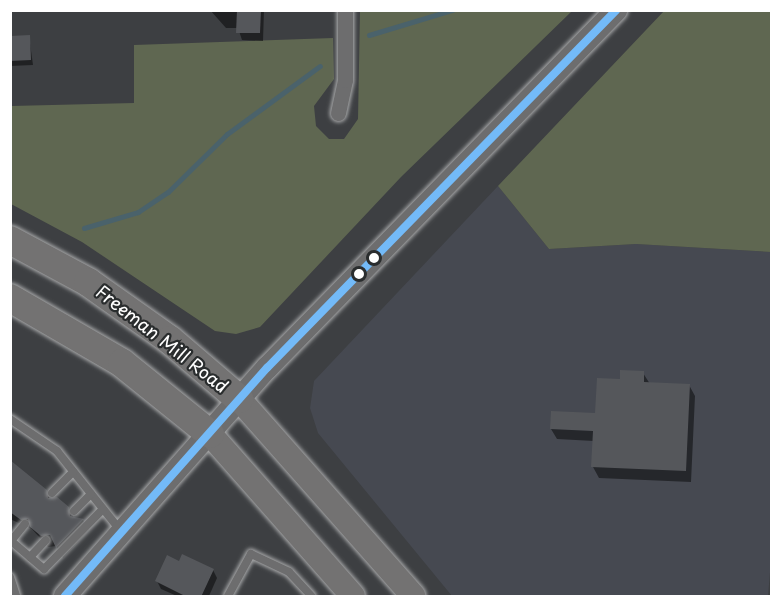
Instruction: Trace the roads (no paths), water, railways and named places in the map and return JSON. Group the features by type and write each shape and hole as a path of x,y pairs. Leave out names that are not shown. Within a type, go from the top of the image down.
{"highway":[{"name":"Freeman Mill Road","path":"10,240 88,282 170,340 239,399"},
{"path":"10,298 122,363 210,434"}],"main road":[{"path":"65,597 239,399 431,196 616,10"},
{"name":"Freeman Mill Road","path":"239,399 413,597"},
{"path":"210,434 353,597"}],"street":[{"path":"338,112 345,80 345,10"}],"lane":[{"path":"10,418 57,451 122,532"},
{"path":"52,493 73,472"},
{"path":"74,511 91,494"},
{"path":"25,524 11,540 44,569 103,509"},
{"path":"30,557 46,540"},
{"path":"228,597 251,554 289,572 310,597"},
{"path":"10,577 16,597"}],"waterway":[{"path":"369,35 452,10"},
{"path":"84,228 138,212 168,192 227,134 320,66"}]}
